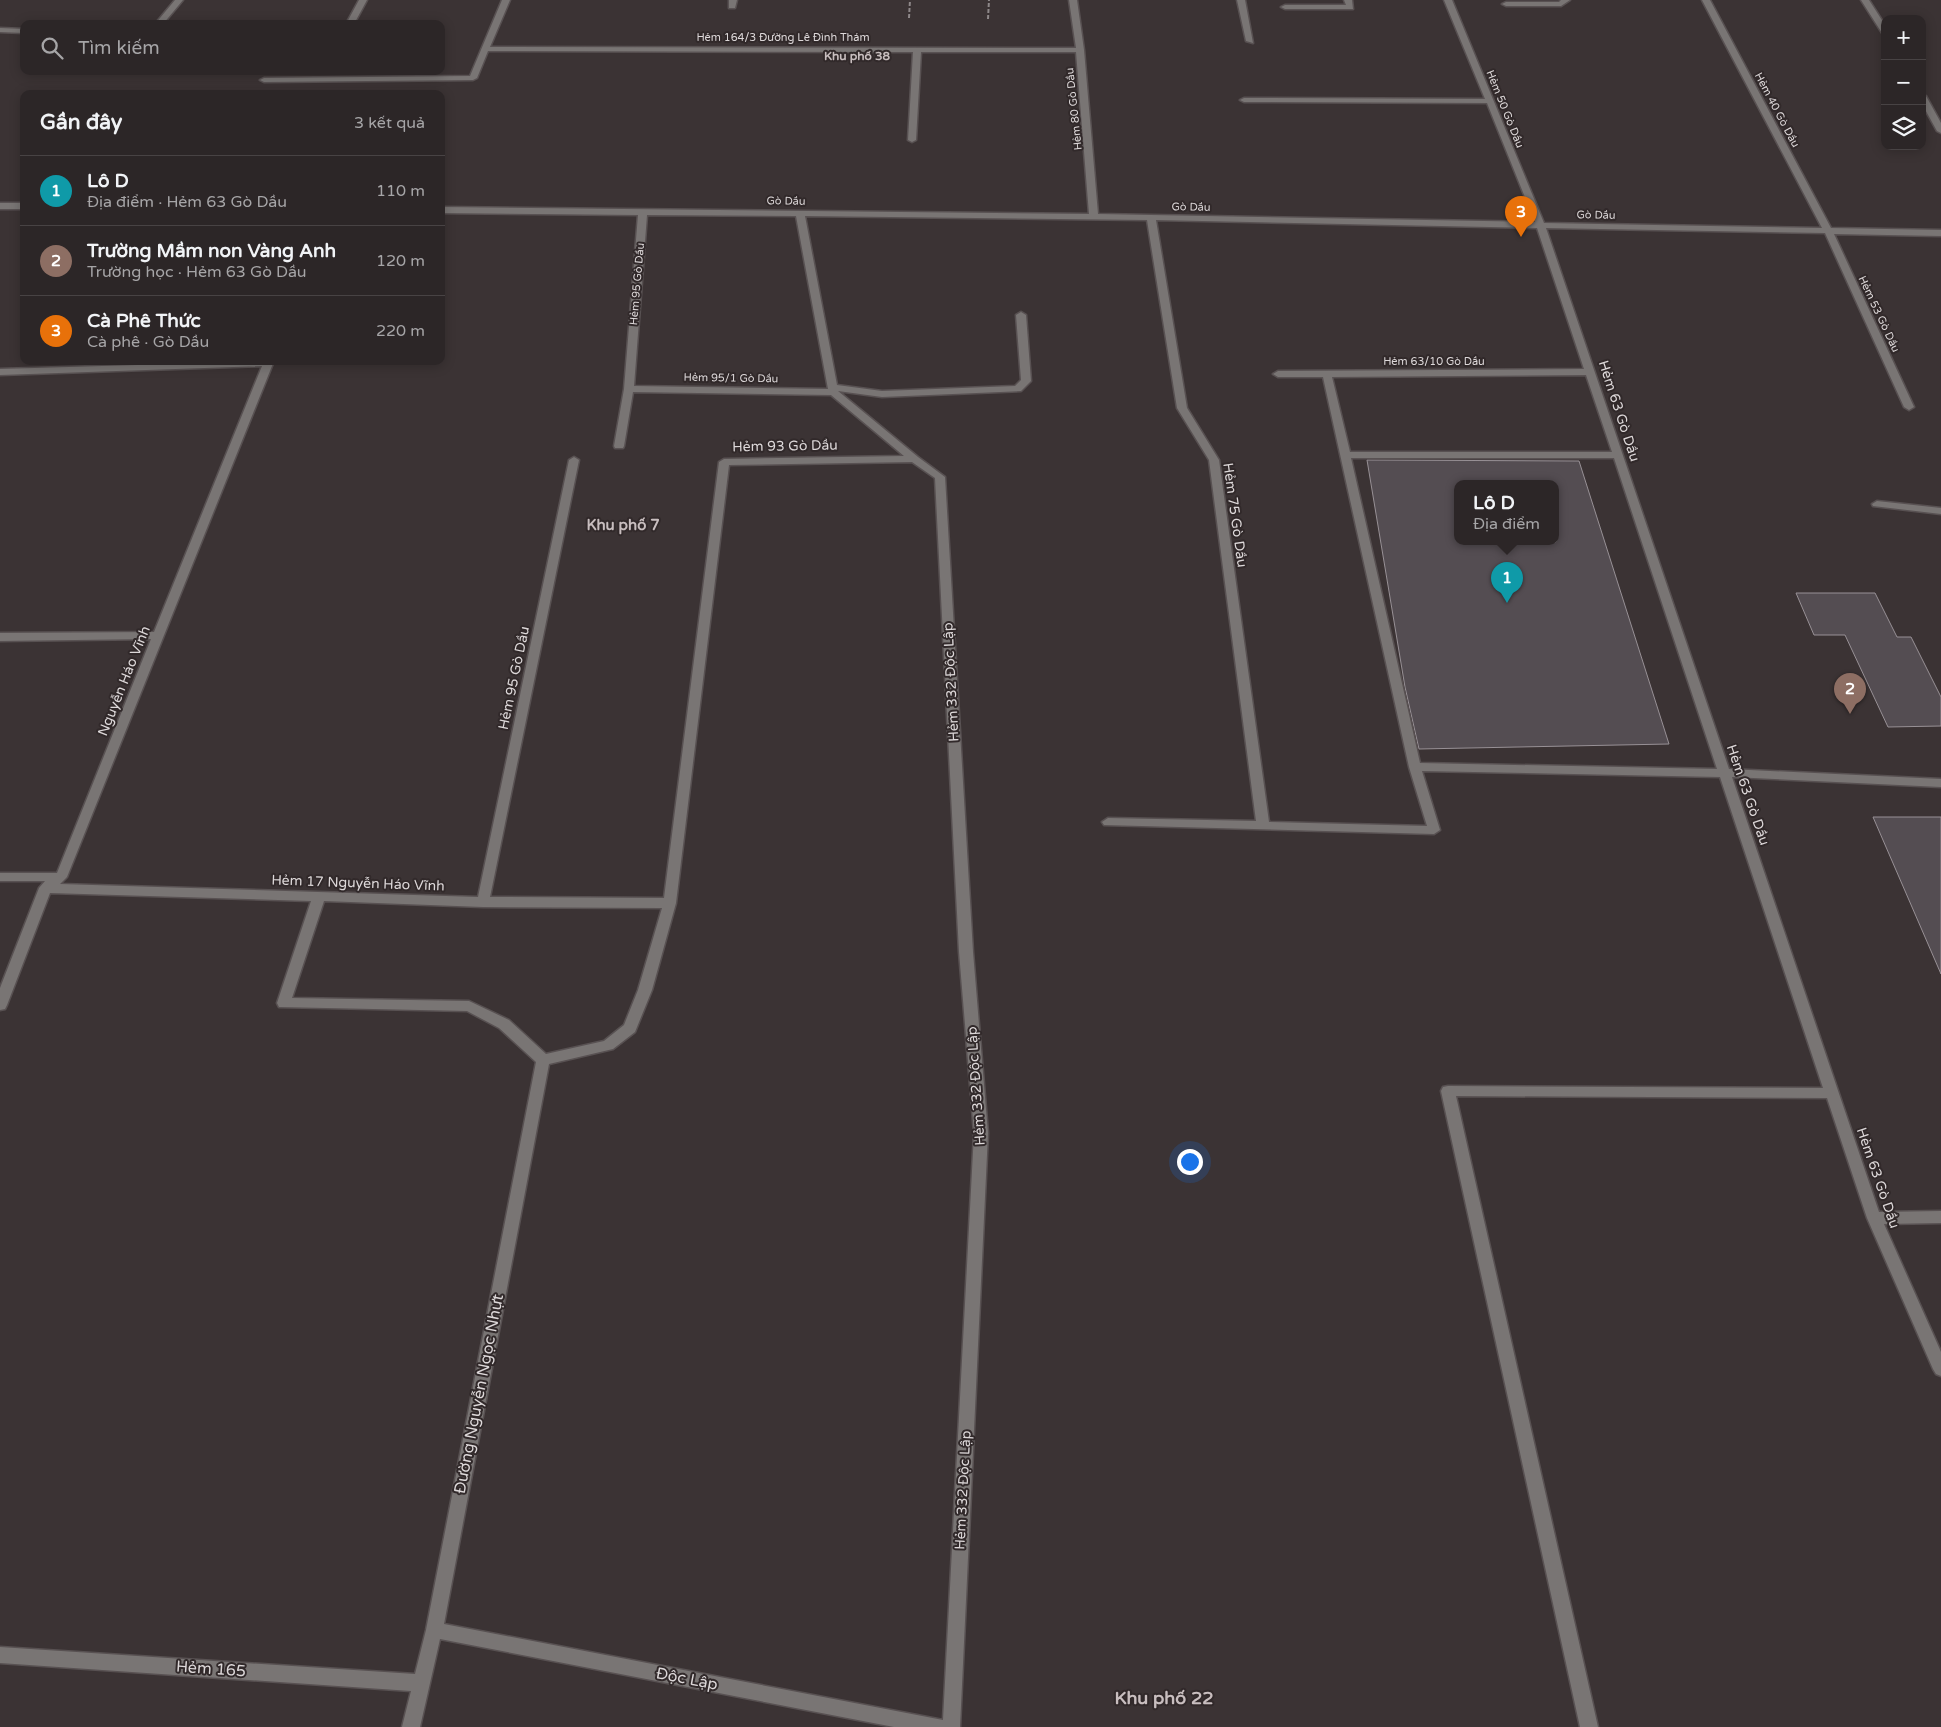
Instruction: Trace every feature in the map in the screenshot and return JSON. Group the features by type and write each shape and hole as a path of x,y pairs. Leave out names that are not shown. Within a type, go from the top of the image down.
{"street":[{"path":"162,20 179,0"},
{"path":"352,20 363,0"},
{"path":"264,80 473,78 506,0"},
{"name":"Hẻm 80 Gò Dầu","path":"1073,0 1080,50 1094,217"},
{"path":"1242,0 1250,40"},
{"path":"1285,7 1350,7 1348,0"},
{"name":"Hẻm 50 Gò Dầu","path":"1448,0 1541,226"},
{"path":"1506,4 1561,4 1566,0"},
{"name":"Hẻm 40 Gò Dầu","path":"1706,0 1828,231"},
{"path":"1865,0 1881,25"},
{"path":"0,30 20,31"},
{"name":"Hẻm 164/3 Đường Lê Đình Thám","path":"486,49 1080,50"},
{"path":"912,140 917,49"},
{"path":"321,80 323,75"},
{"path":"1244,100 1489,101"},
{"path":"1926,103 1941,131"},
{"path":"0,206 20,206"},
{"name":"Gò Dầu","path":"445,210 1151,217 1941,233"},
{"name":"Hẻm 95 Gò Dầu","path":"619,446 629,389 643,211"},
{"path":"800,213 833,390 914,459"},
{"name":"Hẻm 75 Gò Dầu","path":"1151,217 1182,408 1214,460 1263,825"},
{"name":"Hẻm 63 Gò Dầu","path":"1541,226 1874,1218 1941,1368"},
{"name":"Hẻm 53 Gò Dầu","path":"1828,231 1909,407"},
{"name":"Hẻm 95/1 Gò Dầu","path":"629,389 833,390 882,394 1018,389 1026,381 1021,314"},
{"path":"0,372 188,365"},
{"name":"Nguyễn Háo Vĩnh","path":"61,877 268,365"},
{"name":"Hẻm 63/10 Gò Dầu","path":"1278,374 1590,372"},
{"path":"1108,822 1434,830 1415,767 1347,455 1327,374"},
{"path":"1347,455 1618,455"},
{"name":"Hẻm 93 Gò Dầu","path":"670,903 724,462 914,459"},
{"name":"Hẻm 332 Độc Lập","path":"914,459 940,477 966,952 982,1133 951,1727"},
{"name":"Hẻm 95 Gò Dầu","path":"483,902 574,460"},
{"path":"1877,504 1941,511"},
{"path":"0,637 159,635"},
{"path":"1415,767 1725,773 1941,782"},
{"path":"0,877 61,877"},
{"path":"0,1005 45,888 61,877"},
{"name":"Hẻm 17 Nguyễn Háo Vĩnh","path":"45,888 483,902 670,903"},
{"path":"319,896 284,1003 469,1006 504,1024 543,1060 608,1045 630,1028 645,990 670,903"},
{"name":"Đường Nguyễn Ngọc Nhựt","path":"410,1727 434,1630 543,1060"},
{"path":"1589,1727 1448,1090 1833,1093"},
{"path":"1874,1218 1941,1217"},
{"name":"Độc Lập","path":"434,1630 939,1727"},
{"name":"Hẻm 165","path":"0,1655 421,1683"}],"building":[{"path":"1367,460 1579,461 1669,744 1419,749 1405,687"},
{"path":"1796,593 1875,593 1897,637 1911,637 1941,697 1941,726 1888,727 1845,635 1814,635"},
{"path":"1873,817 1941,817 1941,974"}],"place":[{"name":"Cà Phê Thức","path":"1521,237"},
{"name":"Lô D","path":"1507,603"},
{"name":"Trường Mầm non Vàng Anh","path":"1850,714"}],"district":[{"name":"Khu phố 38","path":"857,56"},
{"name":"Khu phố 7","path":"623,525"},
{"name":"Khu phố 22","path":"1164,1698"}]}
